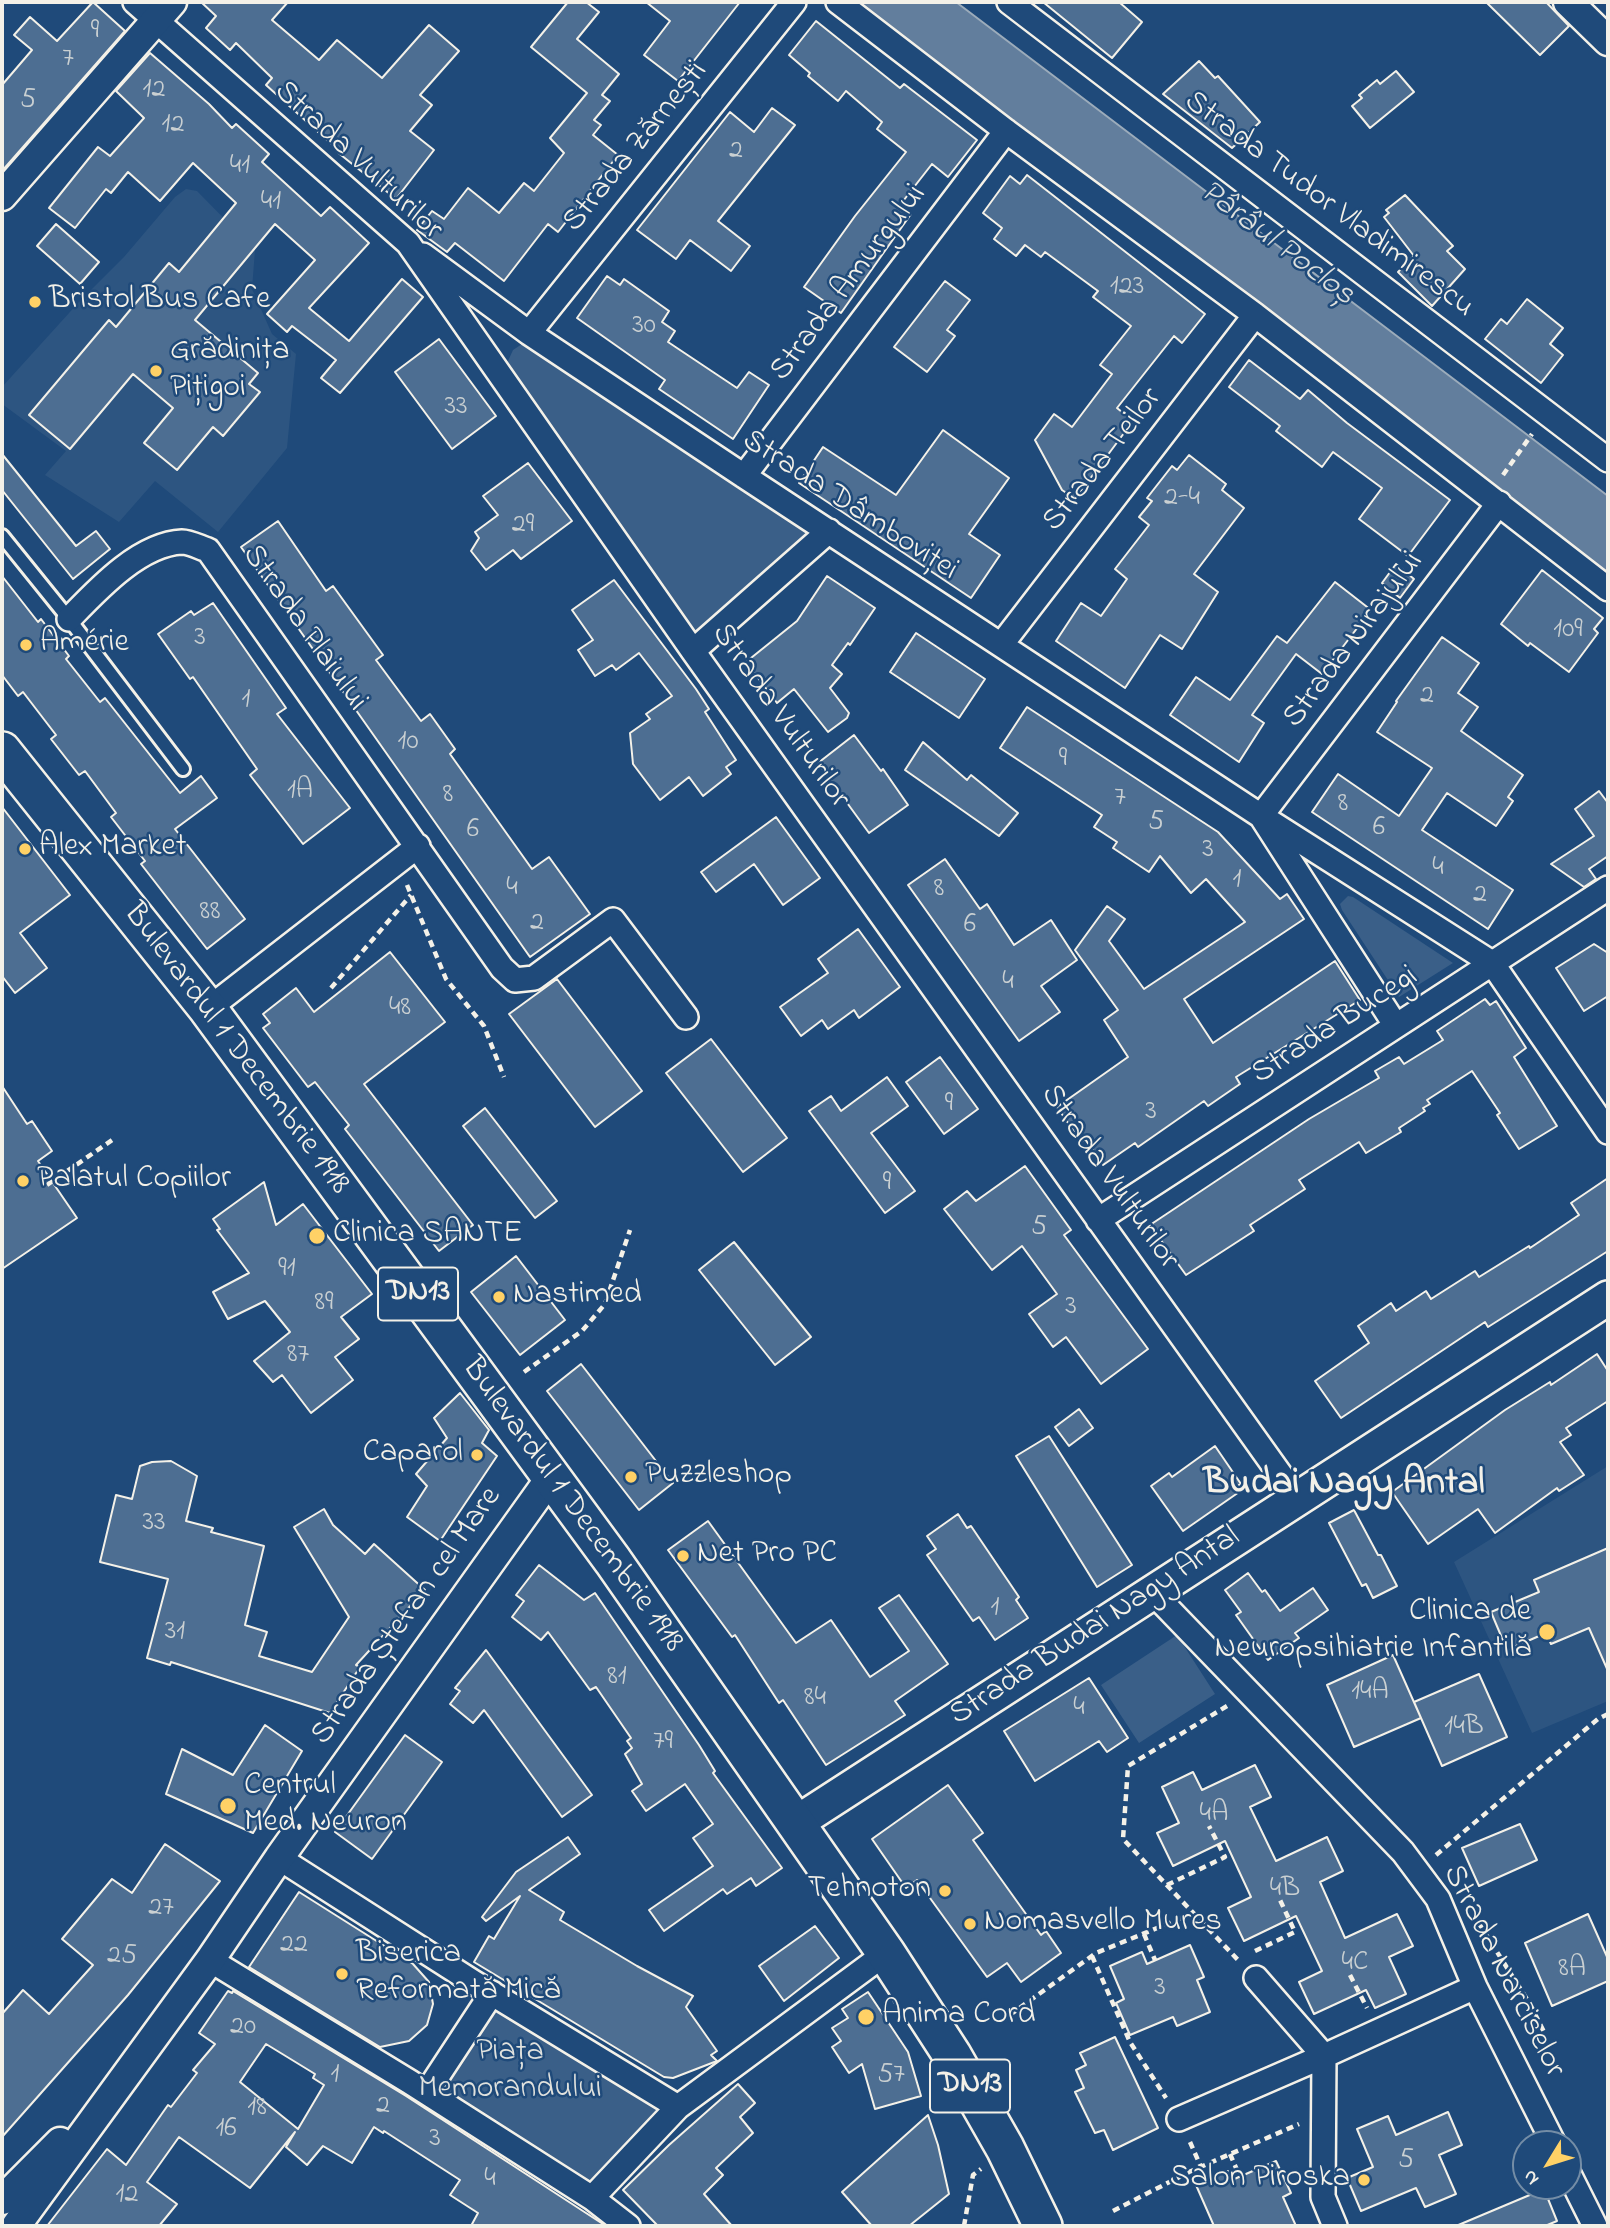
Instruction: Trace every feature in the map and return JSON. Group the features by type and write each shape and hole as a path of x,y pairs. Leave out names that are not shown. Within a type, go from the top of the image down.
{"main road":[{"name":"Bulevardul 1 Decembrie 1918","path":"2,751 208,1009 551,1476 796,1823 886,1953 952,2055 1005,2148 1043,2226"},
{"name":"Strada Budai Nagy Antal","path":"796,1823 1608,1298"}],"street":[{"name":"Strada Vulturilor","path":"135,2 164,11 408,243 693,651 1297,1498"},
{"name":"Strada Zărnești","path":"529,333 794,2"},
{"path":"838,2 1006,131 1499,492 1608,589"},
{"name":"Strada Tudor Vladimirescu","path":"1009,2 1608,460"},
{"path":"1568,2 1608,41"},
{"path":"2,196 164,11"},
{"name":"Strada Amurgului","path":"744,476 1006,131"},
{"name":"Strada Dâmboviței","path":"408,243 529,333 744,476 1261,816 1492,963 1608,1132"},
{"name":"Strada Teilor","path":"1001,645 1255,315"},
{"name":"Strada Nirajului","path":"1261,816 1499,492"},
{"path":"693,651 829,531"},
{"name":"Strada Plaiului","path":"69,619 104,583 154,549 184,542 208,550 502,968 515,980 534,978 613,920 687,1017"},
{"name":"Strada Dâmboviței","path":"1261,816 1396,1026"},
{"path":"208,1009 418,846"},
{"name":"Strada Bucegi","path":"1098,1220 1608,888"},
{"name":"Strada Ștefan cel Mare","path":"16,2226 210,1960 279,1858 551,1476"},
{"name":"Strada Narciselor","path":"1152,1592 1403,1852 1437,1899 1475,1987 1547,2130"},
{"path":"279,1858 678,2107"},
{"path":"592,2198 678,2107 886,1953"},
{"path":"210,1960 426,2092 592,2198 628,2226"},
{"path":"1256,1978 1324,2056 1323,2197 1335,2226"},
{"path":"1179,2119 1475,1987"},
{"path":"426,2092 492,1993"},
{"name":"Strada Ștefan cel Mare","path":"2,2200 129,2073"},
{"path":"1582,2200 1595,2226"}],"lane":[{"path":"2,536 183,769"}],"path":[{"path":"1499,492 1533,432"},
{"path":"397,862 446,979 484,1026 504,1077"},
{"path":"331,988 411,895"},
{"path":"47,1185 115,1138"},
{"path":"524,1372 582,1331 605,1304 630,1230"},
{"path":"1228,1706 1128,1766 1123,1839 1256,1978"},
{"path":"1433,1858 1598,1719 1608,1714"},
{"path":"1167,1885 1225,1857 1209,1826"},
{"path":"1238,1960 1296,1932 1280,1900"},
{"path":"1000,2022 1092,1956 1194,1913"},
{"path":"1144,1934 1155,1960"},
{"path":"1092,1956 1130,2042 1179,2119 1201,2167"},
{"path":"1350,1975 1372,2019"},
{"path":"1113,2211 1201,2167 1303,2122"},
{"path":"1230,2154 1240,2177"},
{"path":"964,2226 973,2175 988,2162"}],"shaded area":[{"name":"Grădinița Pițigoi","path":"186,189 197,191 255,250 252,289 272,334 296,354 287,448 218,532 155,481 119,522 45,475 66,451 2,404 2,387 124,257 175,197"},
{"name":"Clinica de Neuropsihiatrie Infantilă","path":"1608,1466 1608,1701 1532,1733 1454,1562"}],"green space":[{"path":"522,344 537,347 811,530 696,635 512,374 508,361 513,350"},
{"path":"1348,896 1453,963 1399,997 1342,910 1340,904"},
{"path":"1177,1635 1215,1694 1139,1743 1101,1685"},
{"name":"Piața Memorandului","path":"477,1991 665,2109 594,2185 424,2079"}],"water":[{"name":"Pârâul Pocloș","path":"855,2 956,2 1608,496 1608,573"}],"building":[{"path":"93,2 125,31 2,171 2,85 32,50 14,35 30,17 57,41"},
{"path":"201,2 288,2 272,20 319,60 337,40 382,78 429,25 459,51 420,95 432,105 410,131 434,150 396,199 336,151 337,149 266,85 272,78 236,43 230,50 206,28 216,16"},
{"path":"568,2 586,2 599,12 577,39 619,74 602,95 610,101 594,120 601,125 593,135 618,155 558,232 548,224 504,281 455,243 447,252 417,230 432,211 444,219 468,188 499,213 524,183 534,191 564,153 550,138 587,93 531,47"},
{"path":"646,2 740,2 678,81 644,55 670,21"},
{"path":"1043,2 1119,2 1142,22 1112,58"},
{"path":"1486,2 1546,2 1569,26 1540,55"},
{"path":"816,21 900,88 904,84 977,140 948,177 932,164 900,205 911,214 841,313 804,287 855,216 906,152 877,129 882,122 846,91 838,101 808,76 810,73 789,55"},
{"path":"150,53 209,104 232,128 236,124 269,154 262,162 321,216 330,207 369,243 309,308 349,341 402,279 423,297 340,393 321,378 336,360 292,326 287,332 267,314 315,260 275,224 195,320 258,373 249,384 260,392 223,436 213,427 177,470 144,443 173,408 133,374 70,449 29,415 109,320 116,327 169,263 179,272 236,203 193,163 160,201 128,172 111,193 106,189 75,228 49,208 98,147 110,156 144,118 116,91"},
{"path":"1199,61 1215,78 1218,76 1260,122 1232,148 1163,94"},
{"path":"1396,71 1414,92 1370,128 1352,106 1362,98 1359,95 1377,80 1380,84"},
{"path":"772,108 795,125 718,221 750,246 731,271 690,240 676,259 637,230 730,112 754,132"},
{"path":"1027,175 1205,314 1182,343 1174,336 1117,408 1133,421 1075,499 1062,490 1035,440 1054,414 1072,427 1112,374 1100,365 1131,326 1093,297 1098,291 1045,252 1041,257 1025,245 1016,256 994,239 1002,228 983,213 1010,176 1020,184"},
{"path":"1405,195 1453,246 1447,251 1465,269 1432,306 1398,272 1414,256 1384,217 1389,213 1386,210"},
{"path":"56,224 99,262 80,284 37,246"},
{"path":"607,276 620,285 624,279 669,311 662,322 675,331 668,342 737,388 749,372 769,385 733,439 659,389 665,380 577,318"},
{"path":"945,281 970,300 947,330 955,336 927,372 894,347"},
{"path":"1527,299 1563,328 1550,344 1563,355 1541,383 1485,339 1501,319 1507,324"},
{"path":"439,339 496,416 452,449 395,372"},
{"path":"1249,360 1300,399 1308,390 1347,423 1450,500 1408,556 1359,519 1382,488 1333,452 1322,467 1276,431 1280,426 1229,387"},
{"path":"943,430 1009,478 969,534 1000,555 971,598 799,483 823,447 896,495"},
{"path":"2,454 76,546 96,531 110,549 73,579 2,490"},
{"path":"1189,455 1226,484 1222,490 1244,508 1194,574 1218,592 1182,649 1160,635 1125,688 1056,641 1081,603 1101,616 1127,579 1115,569 1149,525 1139,517 1152,501 1147,498 1172,466 1177,470"},
{"path":"528,463 572,521 521,559 513,550 486,570 471,551 479,538 475,532 498,515 483,496"},
{"path":"278,521 326,591 333,586 383,655 376,660 421,721 430,714 455,749 450,754 532,869 549,857 590,914 530,957 241,547"},
{"path":"1396,564 1414,579 1400,598 1382,583"},
{"path":"1542,570 1603,618 1594,629 1598,633 1569,672 1530,643 1528,646 1501,624"},
{"path":"2,576 38,622 41,619 69,656 66,659 100,702 105,698 180,793 201,776 217,798 175,829 245,919 207,949 141,864 145,861 111,817 116,813 85,771 79,775 51,739 56,735 23,692 18,696 2,675"},
{"path":"827,576 875,608 850,645 848,643 832,665 842,674 830,688 849,713 847,718 828,732 794,689 777,703 746,662 797,621"},
{"path":"614,580 696,689 709,709 705,712 736,760 726,767 731,774 703,796 689,777 660,800 633,764 630,733 650,719 646,714 672,696 639,653 616,670 612,665 595,676 578,650 593,640 572,610"},
{"path":"1335,582 1371,610 1322,674 1296,654 1252,715 1264,723 1239,762 1170,715 1196,677 1230,700 1277,636 1287,643"},
{"path":"213,603 286,708 277,714 350,808 303,844 250,775 257,769 193,677 190,679 158,634 191,611 194,615"},
{"path":"916,633 985,679 959,718 890,672"},
{"path":"1442,637 1479,663 1458,693 1478,707 1461,731 1523,775 1508,797 1513,801 1496,826 1447,793 1422,830 1513,890 1488,929 1312,812 1338,774 1399,816 1432,768 1377,732"},
{"path":"1027,707 1218,832 1280,899 1287,894 1304,919 1184,999 1213,1043 1335,961 1360,1000 1236,1077 1240,1084 1208,1106 1204,1101 1138,1147 1135,1143 1103,1165 1085,1139 1081,1142 1057,1107 1128,1057 1104,1020 1118,1010 1075,950 1107,906 1125,919 1109,941 1144,989 1245,922 1206,879 1191,893 1160,856 1149,872 1113,848 1117,842 1094,827 1102,815 1000,748"},
{"path":"854,735 881,771 883,769 908,805 869,833 818,763"},
{"path":"923,742 967,780 971,775 1018,813 999,836 905,770"},
{"path":"1599,791 1608,803 1608,856 1589,869 1596,879 1584,887 1551,864 1594,836 1575,809"},
{"path":"2,807 70,895 20,933 47,968 15,993 2,976"},
{"path":"776,817 820,878 783,905 754,864 716,892 701,872"},
{"path":"945,859 980,909 987,904 1014,945 1051,920 1077,960 1041,986 1060,1012 1019,1041 908,885"},
{"path":"858,929 900,987 859,1018 854,1010 828,1029 822,1020 801,1036 780,1007 828,973 818,959"},
{"path":"1594,944 1608,953 1608,996 1584,1011 1556,968"},
{"path":"390,952 445,1022 364,1084 473,1225 439,1251 345,1129 349,1125 315,1082 308,1087 263,1028 270,1023 263,1014 296,988 314,1012"},
{"path":"557,979 642,1091 595,1127 509,1014"},
{"path":"1485,999 1490,1005 1496,1001 1526,1048 1514,1057 1557,1126 1519,1149 1497,1115 1500,1113 1472,1071 1427,1100 1430,1104 1423,1108 1425,1111 1399,1128 1401,1132 1366,1153 1359,1142 1299,1180 1305,1189 1250,1225 1254,1231 1186,1275 1150,1225 1309,1119 1379,1078 1375,1071 1399,1057 1404,1064 1443,1040 1437,1031"},
{"path":"711,1039 787,1138 743,1172 666,1073"},
{"path":"940,1057 978,1109 944,1134 906,1082"},
{"path":"887,1077 908,1106 871,1133 915,1191 885,1213 809,1111 831,1096 841,1111"},
{"name":"Palatul Copiilor","path":"2,1086 27,1124 32,1121 52,1151 38,1161 77,1218 2,1269"},
{"path":"485,1108 557,1201 535,1218 463,1126"},
{"path":"1025,1166 1071,1230 1064,1235 1148,1349 1101,1384 1066,1337 1053,1347 1029,1314 1057,1294 1022,1246 992,1270 944,1209 967,1191 976,1201"},
{"path":"1608,1178 1608,1251 1488,1327 1485,1322 1341,1418 1315,1381 1369,1343 1358,1326 1391,1303 1396,1311 1426,1291 1431,1299 1475,1271 1479,1277 1529,1246 1530,1248 1579,1215 1571,1203"},
{"path":"264,1182 276,1225 303,1204 372,1294 341,1317 359,1339 335,1357 353,1380 311,1413 282,1375 273,1382 254,1361 290,1332 265,1301 228,1319 213,1292 249,1273 217,1230 220,1229 213,1219"},
{"path":"734,1242 811,1337 775,1365 699,1270"},
{"path":"516,1256 565,1320 520,1355 471,1292"},
{"path":"1597,1354 1608,1371 1608,1401 1566,1428 1571,1435 1560,1442 1584,1475 1559,1491 1557,1488 1495,1533 1478,1509 1428,1544 1392,1492 1505,1410 1550,1382 1551,1385"},
{"path":"581,1364 673,1483 639,1510 547,1391"},
{"path":"460,1393 489,1430 482,1443 497,1456 440,1541 407,1517 427,1486 416,1474 447,1438 434,1418"},
{"path":"1079,1409 1093,1428 1069,1446 1055,1427"},
{"path":"1049,1436 1132,1565 1097,1587 1016,1456"},
{"path":"1215,1446 1241,1484 1239,1485 1242,1490 1183,1531 1151,1486 1169,1473 1172,1477"},
{"path":"171,1461 197,1476 186,1521 213,1528 211,1532 264,1546 245,1625 267,1632 259,1656 312,1672 349,1617 294,1527 324,1509 333,1525 365,1554 374,1544 425,1590 356,1665 360,1667 330,1713 171,1662 170,1665 147,1658 168,1579 100,1562 116,1495 132,1499 140,1466"},
{"path":"1354,1510 1397,1586 1373,1598 1366,1584 1362,1586 1329,1523"},
{"path":"958,1514 967,1528 971,1526 1019,1597 1016,1600 1028,1618 995,1640 979,1617 973,1621 927,1555 936,1549 927,1536"},
{"path":"708,1521 796,1643 831,1620 870,1677 909,1651 879,1608 899,1595 948,1664 895,1701 905,1715 826,1765 783,1700 779,1703 735,1635 732,1637 668,1550"},
{"path":"1608,1548 1608,1671 1589,1628 1551,1644 1546,1633 1507,1650 1491,1612 1539,1592 1534,1580"},
{"path":"539,1565 584,1600 595,1593 699,1745 715,1771 713,1773 782,1868 756,1886 751,1878 727,1894 723,1889 664,1931 649,1910 713,1866 693,1838 713,1824 685,1784 646,1811 632,1791 642,1784 625,1754 632,1748 627,1741 631,1738 596,1687 590,1690 548,1632 541,1640 512,1617 524,1601 516,1595"},
{"path":"1248,1573 1280,1611 1313,1588 1328,1610 1295,1633 1299,1638 1268,1660 1236,1615 1241,1612 1225,1590"},
{"path":"486,1650 592,1795 562,1817 484,1710 473,1723 450,1704 460,1691 455,1688"},
{"path":"1393,1655 1421,1718 1354,1747 1327,1685"},
{"path":"1479,1674 1507,1737 1442,1766 1414,1702"},
{"path":"1089,1678 1128,1738 1107,1752 1099,1741 1035,1781 1004,1731"},
{"path":"265,1725 302,1751 253,1833 166,1794 182,1749 233,1775"},
{"path":"405,1735 442,1762 372,1859 335,1832"},
{"path":"1255,1765 1271,1797 1250,1807 1276,1861 1327,1837 1343,1871 1320,1882 1345,1938 1397,1914 1413,1946 1389,1957 1406,1994 1375,2008 1366,1990 1314,2014 1299,1982 1322,1971 1296,1916 1244,1941 1228,1908 1251,1897 1225,1841 1173,1866 1157,1833 1179,1823 1162,1787 1193,1772 1202,1790"},
{"path":"948,1785 983,1833 973,1840 1041,1935 1046,1931 1061,1953 1021,1982 1007,1963 987,1977 917,1880 906,1888 872,1839"},
{"path":"1520,1824 1537,1860 1479,1886 1462,1848"},
{"path":"568,1837 580,1854 529,1890 564,1912 560,1920 693,1996 686,2007 717,2051 711,2055 717,2061 673,2078 664,2077 474,1962 489,1936 494,1939 520,1896 486,1921 482,1917 516,1872"},
{"path":"165,1844 220,1881 128,1995 2,2137 2,2014 23,1990 49,2014 93,1965 62,1939 112,1879 132,1893"},
{"name":"Biserica Reformată Mică","path":"299,1892 413,1964 429,1982 433,2004 427,2025 409,2041 380,2047 249,1967"},
{"path":"1588,1914 1608,1959 1608,1981 1552,2006 1525,1943"},
{"path":"815,1926 839,1958 784,2001 759,1966"},
{"path":"1190,1945 1204,1977 1197,1980 1210,2012 1177,2026 1173,2017 1130,2035 1116,2003 1124,1999 1110,1966 1142,1952 1147,1964"},
{"path":"228,1991 233,1991 406,2096 606,2226 471,2226 478,2213 450,2195 460,2180 374,2127 352,2163 323,2146 307,2165 286,2147 295,2132 250,2188 179,2137 147,2182 177,2204 159,2226 47,2226 107,2149 126,2165 168,2105 171,2107 197,2073 193,2070 215,2044 199,2033","holes":["266,2044 315,2074 313,2078 324,2085 298,2129 240,2082"]},
{"path":"868,1992 908,2052 921,2096 875,2109 862,2064 849,2073 832,2047 841,2041 832,2028 848,2018 842,2009"},
{"path":"1115,2037 1158,2128 1113,2150 1104,2130 1095,2133 1075,2092 1084,2088 1076,2070 1086,2065 1080,2053"},
{"path":"738,2084 755,2103 740,2117 753,2133 716,2168 723,2175 704,2194 732,2226 658,2226 623,2190"},
{"path":"1448,2112 1462,2145 1439,2155 1456,2194 1425,2207 1416,2188 1361,2211 1347,2178 1373,2167 1357,2129 1388,2116 1396,2135"},
{"path":"928,2115 949,2194 909,2226 872,2226 842,2192"},
{"path":"1276,2161 1291,2193 1283,2197 1296,2226 1214,2226 1196,2185 1228,2171 1232,2180"},
{"path":"1518,2200 1548,2200 1557,2221 1545,2226 1456,2226"}],"place":[{"name":"Bristol Bus Cafe","path":"35,302"},
{"name":"Grădinița Pițigoi","path":"156,371"},
{"name":"Amérie","path":"26,645"},
{"name":"Alex Market","path":"25,849"},
{"name":"Palatul Copiilor","path":"23,1181"},
{"name":"Clinica SANTE","path":"317,1236"},
{"name":"Nastimed","path":"499,1297"},
{"name":"Caparol","path":"477,1455"},
{"name":"Puzzleshop","path":"631,1477"},
{"name":"Net Pro PC","path":"683,1556"},
{"name":"Clinica de Neuropsihiatrie Infantilă","path":"1547,1632"},
{"name":"Centrul Med. Neuron","path":"228,1806"},
{"name":"Tehnoton","path":"945,1891"},
{"name":"Nomasvello Mures","path":"970,1924"},
{"name":"Biserica Reformată Mică","path":"342,1974"},
{"name":"Anima Cord","path":"866,2017"},
{"name":"Salon Piroska","path":"1364,2180"}],"district":[{"name":"Budai Nagy Antal","path":"1344,1486"}]}
